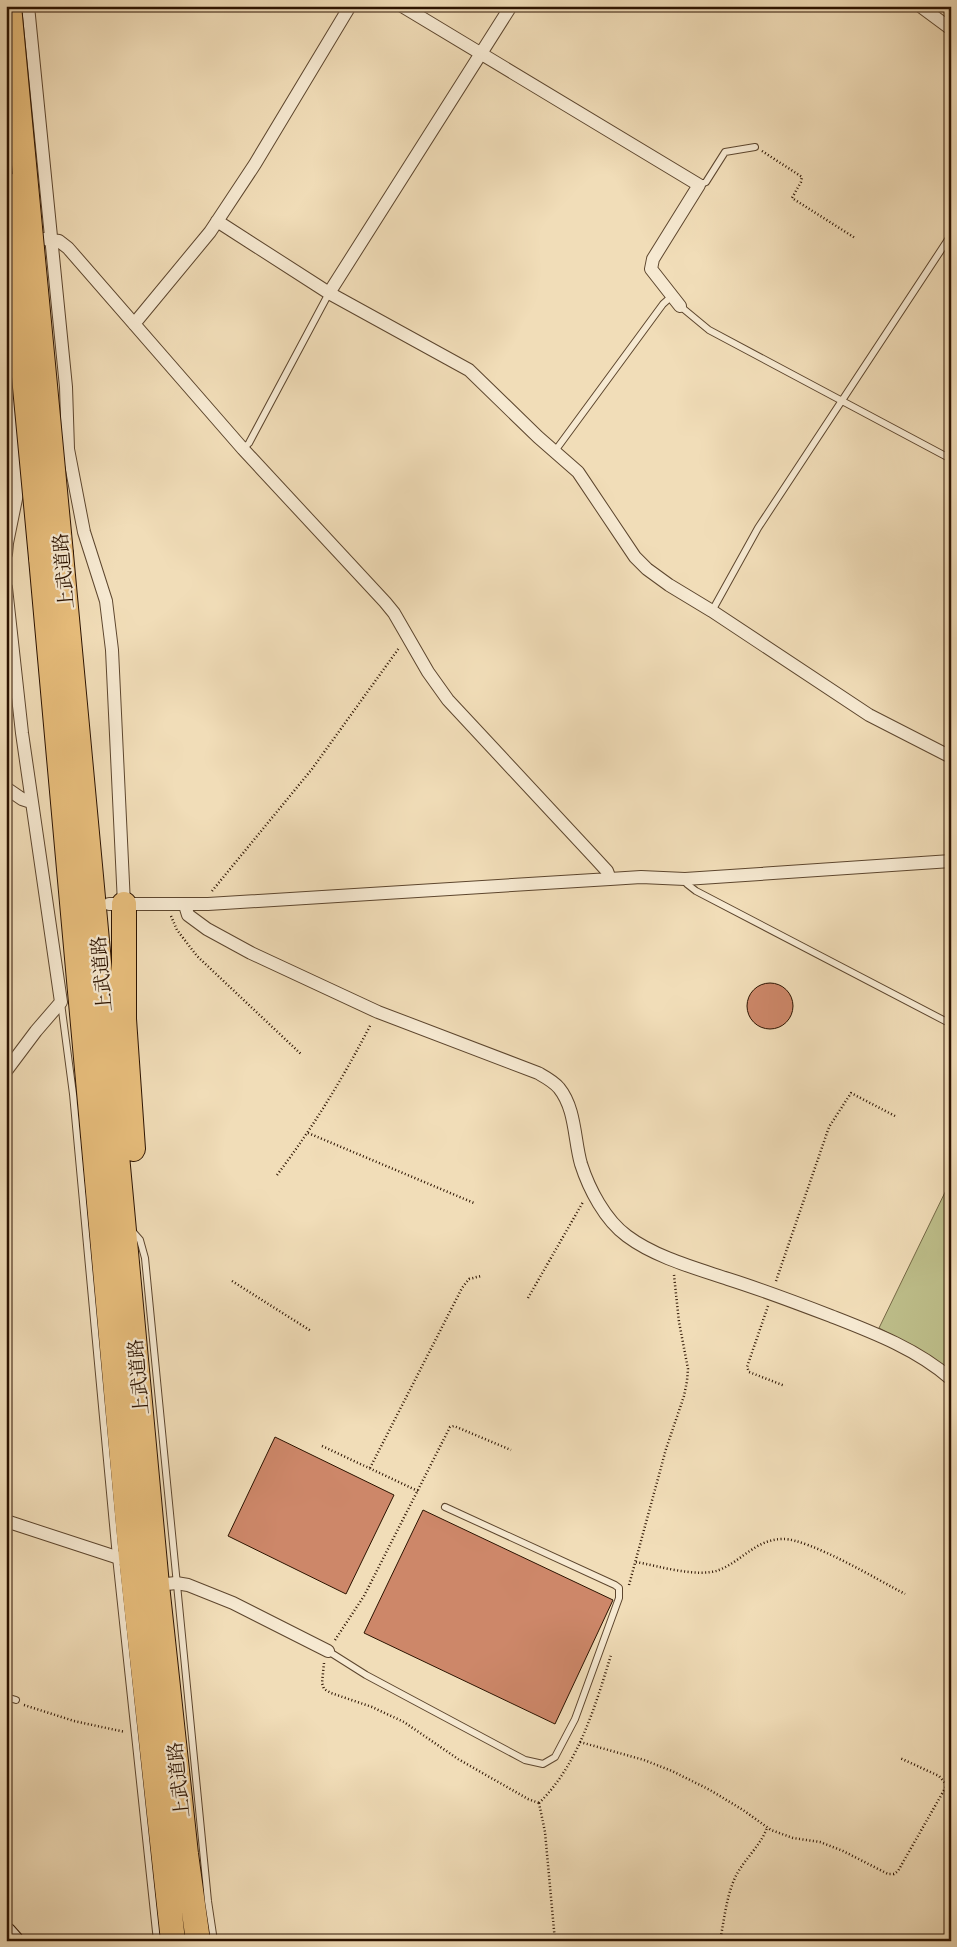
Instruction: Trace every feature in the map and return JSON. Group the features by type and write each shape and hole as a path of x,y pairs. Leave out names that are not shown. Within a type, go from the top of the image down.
{"highway":[{"name":"上武道路","path":"9,6 124,1557 173,1941"},
{"name":"上武道路","path":"6,184 51,556 129,1276 167,1584 201,1925"},
{"path":"116,904 134,1159 133,1232 129,1276"}],"street":[{"path":"28,6 66,387 68,449 84,532 106,601 112,650 116,904 208,904 610,879 685,879 951,861"},
{"path":"134,324 217,221 255,164 350,6"},
{"path":"402,6 699,185 653,259 651,270 680,306"},
{"path":"329,292 511,6"},
{"path":"920,6 951,28"},
{"path":"217,221 329,292 469,370 538,438 571,465 586,481 635,557 646,569 869,715 949,753"},
{"path":"6,240 50,238 59,241 68,248 243,449 385,602 394,613 428,672 448,700 596,858 607,871 610,879"},
{"path":"6,360 17,494 6,554"},
{"path":"15,455 68,449"},
{"path":"6,588 31,802 61,1002 6,1071"},
{"path":"6,788 22,799 31,802"},
{"path":"185,905 188,915 207,929 251,953 378,1012 538,1073 552,1081 565,1098 572,1117 581,1164 593,1192 613,1222 640,1245 772,1293 888,1339 919,1356 951,1378"},
{"path":"47,908 64,907"},
{"path":"6,1521 124,1557"},
{"path":"167,1584 188,1585 233,1603 328,1651"}],"lane":[{"path":"699,185 706,182 725,152 755,147"},
{"path":"712,611 758,528 951,235"},
{"path":"243,449 249,443 329,292"},
{"path":"555,451 663,304 672,296"},
{"path":"680,306 709,330 951,459"},
{"path":"685,879 687,884 696,891 951,1024"},
{"path":"61,1002 73,1094 124,1557 134,1732 157,1941"},
{"path":"133,1232 140,1240 145,1258 167,1584"},
{"path":"328,1651 366,1674 525,1760 543,1764 555,1757 575,1719 619,1598 619,1588 445,1507"},
{"path":"6,1697 16,1700"},
{"path":"201,1925 214,1941"}],"path":[{"path":"755,147 802,177 792,198 855,238"},
{"path":"208,904 211,892 312,769 408,636"},
{"path":"170,905 171,915 177,930 197,956 302,1055"},
{"path":"277,1175 308,1134 345,1075 378,1012"},
{"path":"785,1386 749,1372 747,1367 830,1128 851,1093 895,1116"},
{"path":"308,1134 474,1203"},
{"path":"528,1298 586,1198 593,1192"},
{"path":"629,1586 666,1449 684,1396 687,1381 688,1369 679,1322 672,1258"},
{"path":"370,1468 462,1288 469,1279 481,1276"},
{"path":"232,1281 311,1331"},
{"path":"511,1450 454,1426 450,1427 364,1596 328,1651 323,1667 324,1689 372,1707 404,1722 458,1759 528,1799 539,1803"},
{"path":"322,1446 418,1491"},
{"path":"635,1562 698,1573 717,1571 769,1540 784,1539 823,1553 905,1594"},
{"path":"539,1803 552,1790 580,1742 598,1698 613,1648"},
{"path":"16,1700 25,1705 74,1721 119,1732 134,1732"},
{"path":"580,1742 644,1760 672,1771 710,1790 767,1828 793,1838 820,1842 843,1851 888,1874 894,1874 898,1871 948,1785 939,1776 900,1758"},
{"path":"539,1803 545,1832 555,1941"},
{"path":"720,1941 734,1879 764,1836 767,1828"}],"green space":[{"path":"951,1180 951,1371 909,1344 879,1328"}],"building":[{"path":"765,983 775,983 789,993 793,1006 789,1019 783,1025 775,1029 765,1029 751,1019 747,1011 747,1001 757,987"},
{"path":"275,1437 394,1495 346,1594 228,1536"},
{"path":"423,1510 613,1600 555,1724 364,1633"}]}
